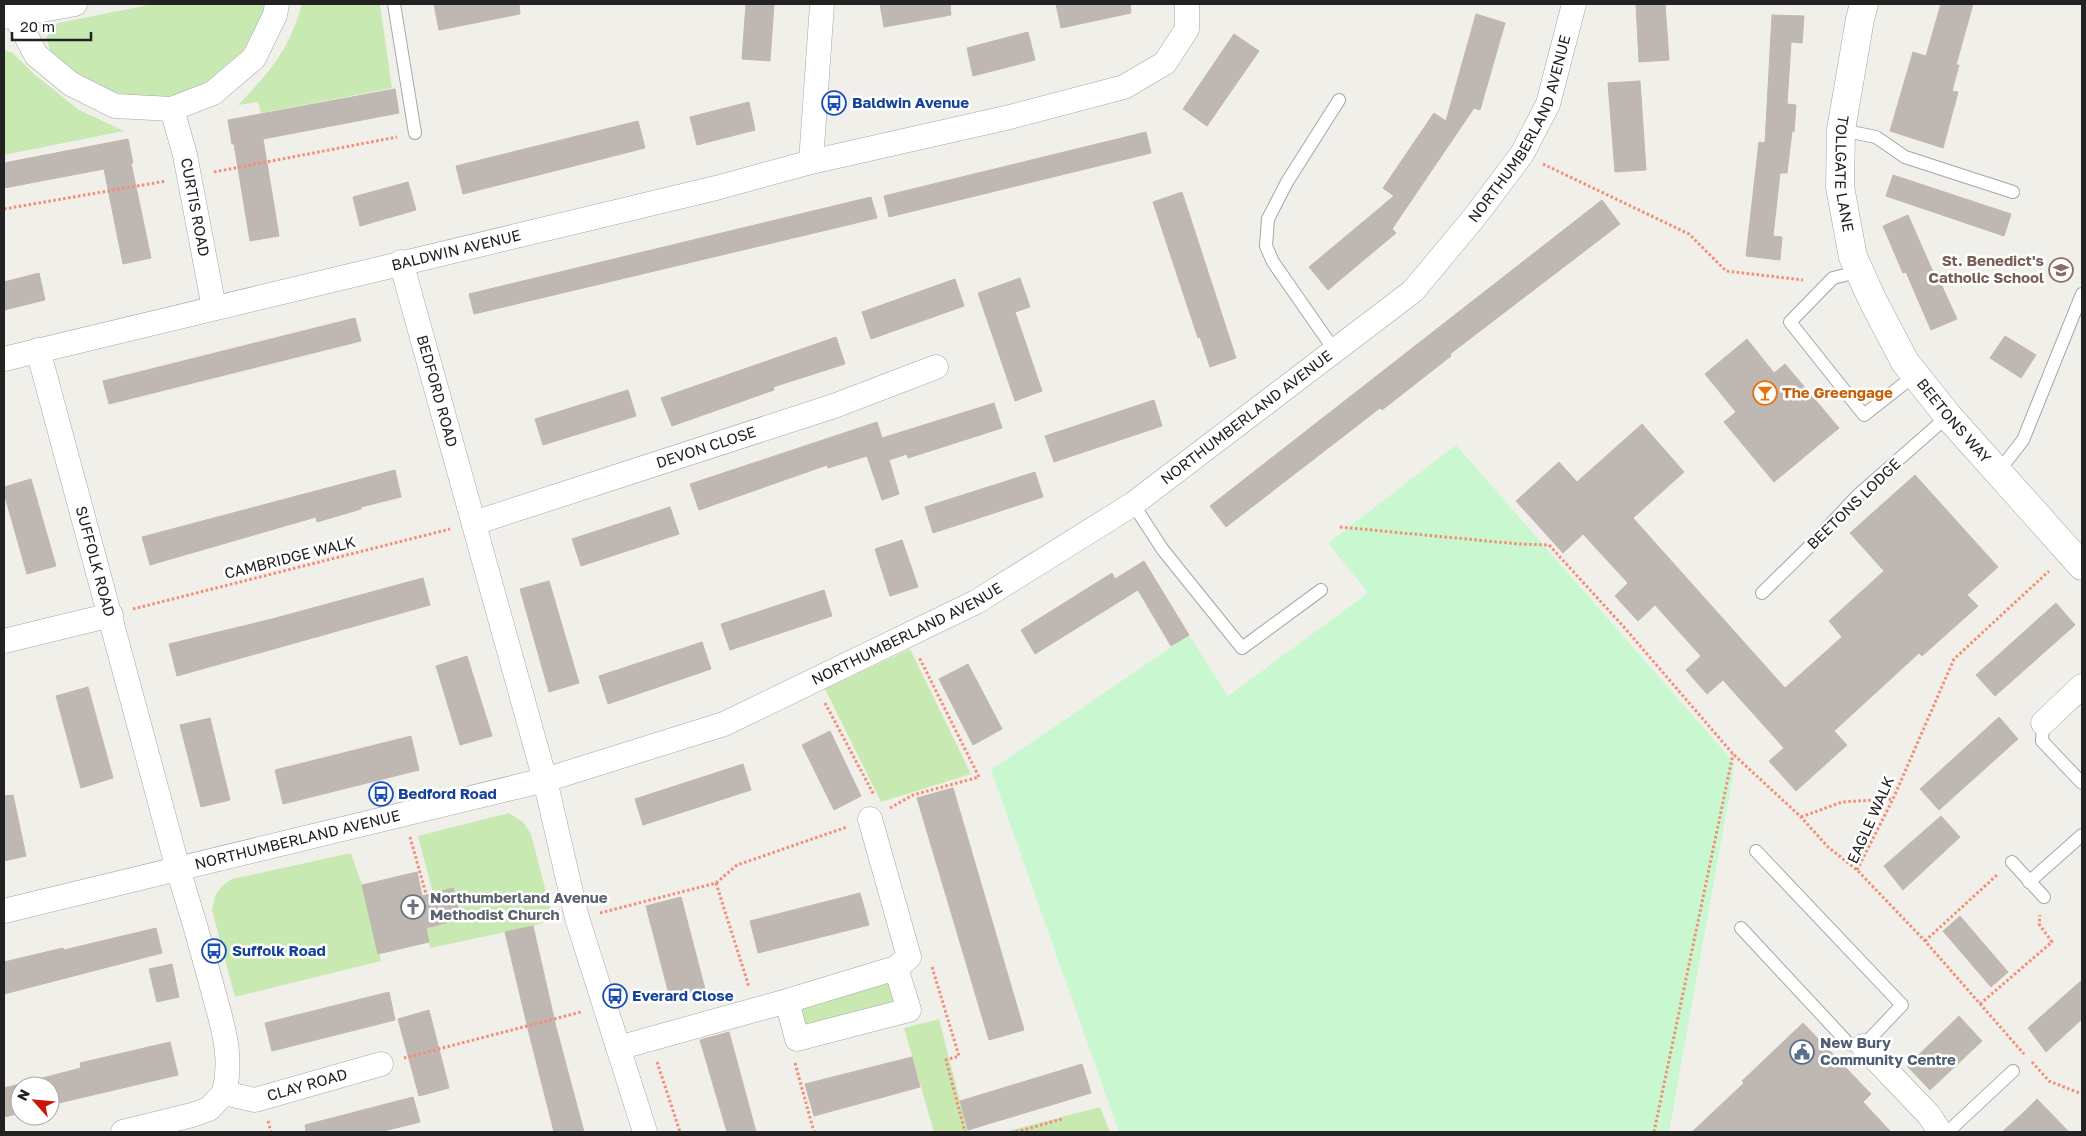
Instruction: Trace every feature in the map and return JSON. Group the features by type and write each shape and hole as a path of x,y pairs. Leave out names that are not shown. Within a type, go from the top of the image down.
{"street":[{"path":"75,4 11,12 36,55 71,84 115,106 172,109 213,93 254,58 275,15 277,4"},
{"path":"810,162 822,4"},
{"name":"BALDWIN AVENUE","path":"4,359 707,190 810,162 1010,117 1124,87 1165,63 1187,29 1187,4"},
{"name":"NORTHUMBERLAND AVENUE","path":"4,911 545,780 724,724 976,602 1133,504 1413,291 1473,219 1522,154 1548,104 1574,4"},
{"name":"TOLLGATE LANE","path":"1857,264 1840,187 1841,130 1864,4"},
{"name":"CURTIS ROAD","path":"172,109 185,155 214,308"},
{"name":"BEDFORD ROAD","path":"402,262 545,780 577,918 645,1132"},
{"name":"BEETONS WAY","path":"1857,264 1877,310 1904,362 1948,416 2082,566"},
{"name":"SUFFOLK ROAD","path":"38,350 178,869 196,924 227,1044 229,1074 224,1092"},
{"name":"DEVON CLOSE","path":"474,523 834,406 936,367"},
{"path":"4,641 111,615"},
{"path":"2043,723 2082,686"},
{"path":"786,1002 798,1039 909,1010 903,962 870,819"},
{"path":"618,1048 786,1002 903,962"},
{"path":"1863,1046 1929,1115 1940,1132"},
{"name":"CLAY ROAD","path":"224,1092 255,1100 381,1064"},
{"path":"123,1132 209,1109 224,1092"}],"lane":[{"path":"394,4 415,134"},
{"path":"1335,351 1273,262 1266,246 1268,219 1287,182 1339,100"},
{"path":"1841,130 1876,137 1905,157 2013,192"},
{"path":"1857,264 1833,278 1790,322 1864,415 1915,375"},
{"path":"1998,472 2023,440 2082,294"},
{"name":"BEETONS LODGE","path":"1762,592 1815,541 1857,496 1948,416"},
{"path":"1133,504 1163,550 1242,648 1321,590"},
{"path":"2043,723 2042,741 2082,783"},
{"path":"2029,882 2082,835"},
{"path":"1741,928 1849,1044 1863,1046 1902,1005 1756,851"},
{"path":"2012,862 2044,897"},
{"path":"1940,1132 1952,1128 2013,1071"}],"path":[{"path":"1522,154 1689,234 1726,270 1806,280"},
{"name":"CAMBRIDGE WALK","path":"111,615 474,523"},
{"path":"1340,527 1518,544 1549,545 1623,626 1733,754 1801,817 1828,847 1857,870"},
{"name":"EAGLE WALK","path":"2049,571 1954,659 1892,799 1857,870 1925,941 2048,1082 2082,1094"},
{"path":"577,918 716,883 737,865 870,819 913,795 980,777 908,635"},
{"path":"813,681 877,801 870,819"},
{"path":"1654,1132 1733,754"},
{"path":"1801,817 1842,802 1892,799"},
{"path":"404,815 426,894"},
{"path":"1925,941 2012,862"},
{"path":"716,883 756,1010"},
{"path":"1980,1004 2052,942 2038,924 2044,897"},
{"path":"903,962 933,968 960,1056 946,1060 965,1132"},
{"path":"381,1064 604,1006"},
{"path":"798,1039 791,1047 814,1132"},
{"path":"650,1040 680,1132"},
{"path":"1016,1132 1062,1119"}],"green space":[{"path":"153,4 266,4 255,32 238,56 218,75 194,89 168,96 141,97 113,91 85,78 54,56 50,51 46,38 58,23"},
{"path":"302,4 380,4 392,88 261,113 258,102 238,105 269,70 284,48 297,21"},
{"path":"4,50 13,53 34,74 79,110 124,131 4,155"},
{"path":"1456,445 1735,764 1669,1132 1119,1132 991,770 1189,635 1228,696 1368,593 1328,543"},
{"path":"910,649 971,774 881,802 825,689"},
{"path":"509,813 523,822 531,834 553,919 533,926 430,948 426,928 461,919 453,888 433,893 418,836"},
{"path":"351,853 362,885 381,961 235,997 212,910 214,900 220,888 232,879"},
{"path":"889,980 896,1004 806,1029 800,1005"},
{"path":"939,1019 968,1132 934,1132 904,1028"},
{"path":"1100,1107 1110,1132 1004,1132"}],"building":[{"path":"434,4 519,4 520,14 439,30"},
{"path":"746,4 774,4 770,61 742,59"},
{"path":"880,4 950,4 951,15 884,27"},
{"path":"1056,4 1130,4 1131,13 1061,28"},
{"path":"1636,4 1665,4 1669,60 1639,62"},
{"path":"1941,4 1973,4 1956,65 1959,65 1952,91 1958,92 1943,148 1890,131 1913,52 1926,56"},
{"path":"1476,14 1505,23 1480,110 1474,108 1392,229 1396,233 1328,290 1309,267 1394,196 1383,188 1434,113 1446,121"},
{"path":"1772,15 1804,16 1802,43 1791,42 1787,104 1796,105 1794,132 1792,131 1787,173 1780,173 1773,236 1782,237 1780,260 1746,256 1759,142 1765,143"},
{"path":"1028,32 1035,60 973,76 967,48"},
{"path":"1234,34 1259,51 1207,126 1183,109"},
{"path":"1640,81 1646,170 1615,172 1608,83"},
{"path":"395,89 399,113 263,139 279,236 250,241 234,144 232,144 228,120"},
{"path":"749,102 755,130 697,145 690,117"},
{"path":"638,121 645,148 463,194 456,166"},
{"path":"1146,132 1151,153 889,217 884,196"},
{"path":"128,139 133,163 131,163 151,258 123,264 104,169 4,188 4,163"},
{"path":"1893,175 2011,214 2004,236 1886,196"},
{"path":"408,182 416,210 360,226 353,197"},
{"path":"1182,192 1236,358 1210,367 1200,337 1198,338 1153,202"},
{"path":"871,197 877,218 474,314 469,294"},
{"path":"1602,200 1620,224 1450,354 1451,356 1382,410 1380,408 1226,527 1210,506"},
{"path":"1908,215 1933,272 1935,271 1957,319 1931,330 1906,272 1903,273 1883,226"},
{"path":"39,273 45,300 4,310 4,282"},
{"path":"1020,278 1030,307 1015,312 1042,391 1015,401 978,293"},
{"path":"955,279 964,306 871,339 862,312"},
{"path":"355,318 361,341 109,404 103,381"},
{"path":"2005,336 2036,355 2021,378 1990,358"},
{"path":"836,337 845,364 773,387 774,390 672,426 661,398"},
{"name":"The Greengage","path":"1747,339 1774,373 1785,364 1839,428 1774,482 1724,422 1736,412 1705,374"},
{"path":"628,390 636,416 543,445 535,419"},
{"path":"1154,400 1162,426 1054,462 1045,436"},
{"path":"994,403 1002,428 908,458 907,454 889,460 899,494 882,500 867,456 828,468 827,465 699,510 690,484 877,422 882,438"},
{"path":"1642,424 1684,472 1633,518 1785,688 1842,637 1829,621 1884,571 1850,533 1915,475 1998,567 1967,595 1978,606 1922,656 1919,653 1834,731 1847,745 1796,791 1769,761 1784,748 1723,680 1707,694 1686,670 1701,656 1655,605 1638,621 1615,596 1628,583 1583,534 1563,553 1516,501 1559,462 1577,482"},
{"path":"395,470 401,497 361,507 361,509 317,522 316,517 150,565 142,537"},
{"path":"1035,472 1043,497 933,533 925,507"},
{"path":"31,479 56,566 27,574 4,493 4,487"},
{"path":"670,507 679,534 581,566 572,539"},
{"path":"902,540 918,587 890,596 875,549"},
{"path":"1144,561 1189,635 1171,646 1138,590 1035,654 1021,630 1112,573 1115,579"},
{"path":"423,578 430,605 177,676 169,644 272,619"},
{"path":"549,581 579,683 549,692 520,589"},
{"path":"824,590 832,616 730,650 721,624"},
{"path":"2056,603 2075,625 1995,696 1976,675"},
{"path":"702,642 711,669 608,704 599,676"},
{"path":"467,656 492,736 460,745 436,666"},
{"path":"968,664 1002,729 973,745 939,679"},
{"path":"88,687 113,778 81,788 56,696"},
{"path":"1999,717 2018,739 1939,810 1920,789"},
{"path":"210,718 230,800 201,807 180,725"},
{"path":"830,731 861,796 834,810 802,745"},
{"path":"411,736 419,770 283,804 275,770"},
{"path":"743,764 751,790 643,825 635,799"},
{"path":"953,788 1024,1030 989,1040 917,798"},
{"path":"13,795 26,856 4,861 4,796"},
{"path":"1941,816 1960,837 1903,890 1884,866"},
{"name":"Northumberland Avenue Methodist Church","path":"417,872 422,896 453,888 461,919 426,928 429,942 378,954 362,885"},
{"path":"860,893 869,925 758,953 750,921"},
{"path":"681,897 706,993 671,1002 646,906"},
{"path":"1960,916 2008,972 1991,987 1943,931"},
{"path":"533,926 556,1027 584,1132 554,1132 529,1033 505,932"},
{"path":"156,928 162,953 4,994 4,962"},
{"path":"172,964 179,997 157,1002 149,969"},
{"path":"2082,980 2082,1019 2046,1052 2028,1028"},
{"path":"389,992 395,1020 272,1051 265,1023"},
{"path":"429,1010 449,1088 419,1096 398,1019"},
{"path":"1959,1016 1982,1041 1930,1090 1907,1066"},
{"name":"New Bury Community Centre","path":"1803,1023 1871,1094 1863,1102 1891,1132 1692,1132 1744,1083 1742,1081"},
{"path":"729,1032 756,1132 727,1132 700,1040"},
{"path":"170,1042 178,1075 60,1103 60,1076 50,1076 81,1068 80,1063"},
{"path":"912,1057 920,1087 814,1116 805,1084"},
{"path":"1082,1064 1091,1093 968,1130 960,1101"},
{"path":"10,1086 10,1116 4,1117 4,1088"},
{"path":"413,1097 420,1122 380,1132 306,1132 305,1125"},
{"path":"2037,1099 2069,1132 2002,1132 2023,1113"}],"place":[{"name":"Baldwin Avenue","path":"834,103"},
{"name":"St. Benedict's Catholic School","path":"2061,270"},
{"name":"The Greengage","path":"1765,393"},
{"name":"Bedford Road","path":"381,794"},
{"name":"Northumberland Avenue Methodist Church","path":"413,907"},
{"name":"Suffolk Road","path":"214,951"},
{"name":"Everard Close","path":"615,996"},
{"name":"New Bury Community Centre","path":"1802,1052"}]}
